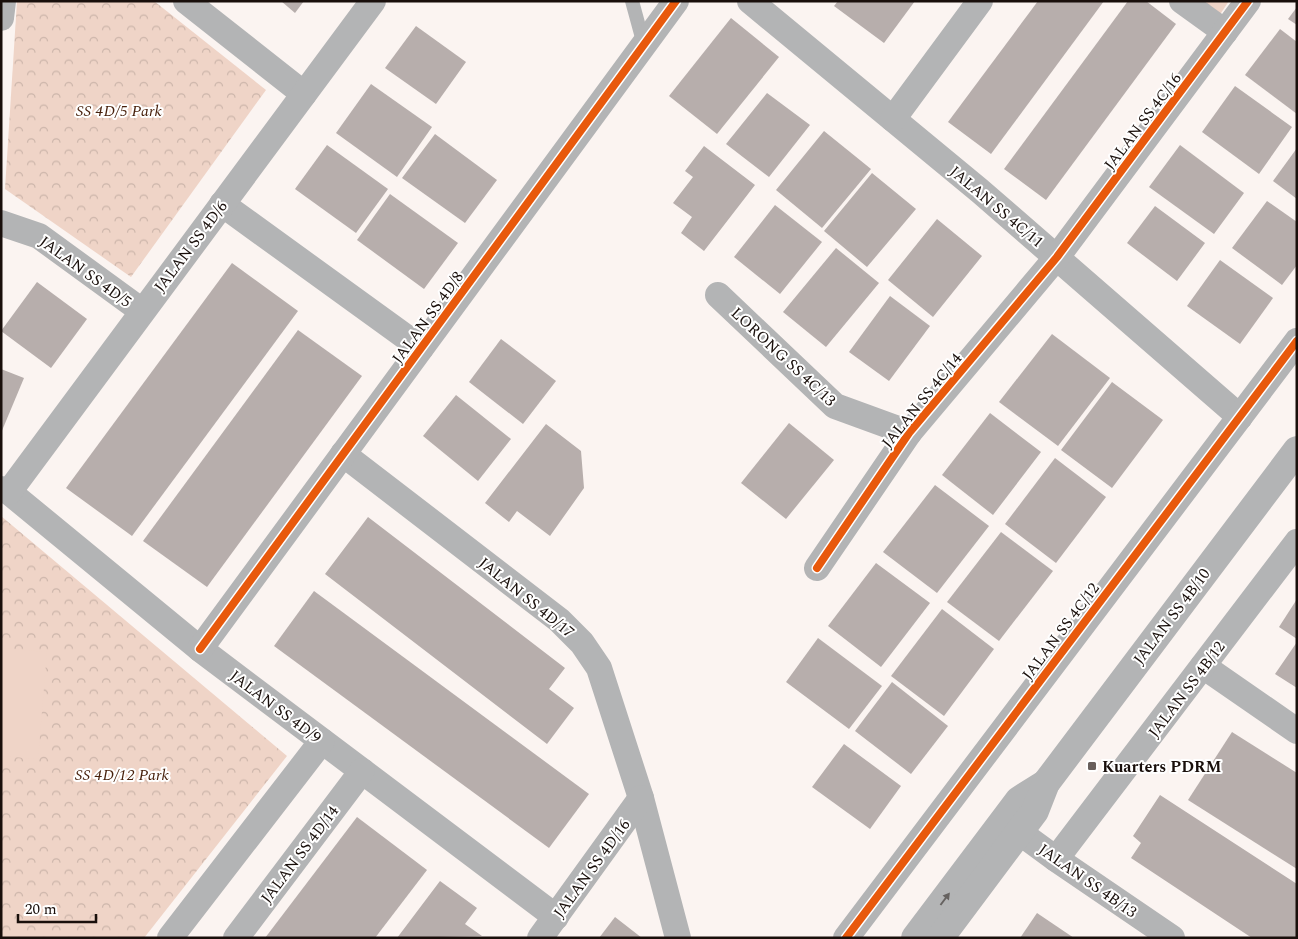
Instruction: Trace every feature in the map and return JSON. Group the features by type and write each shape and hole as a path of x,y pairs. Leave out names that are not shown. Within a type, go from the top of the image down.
{"street":[{"path":"1,18 2,1"},
{"path":"186,1 304,94"},
{"name":"JALAN SS 4D/6","path":"5,491 373,1"},
{"name":"JALAN SS 4D/8","path":"200,649 676,1"},
{"name":"JALAN SS 4C/11","path":"750,1 893,119 1240,416"},
{"path":"893,119 980,1"},
{"path":"1182,1 1225,32"},
{"name":"JALAN SS 4C/16","path":"1057,258 1248,1"},
{"path":"222,204 421,348"},
{"name":"JALAN SS 4D/5","path":"1,223 39,236 142,311"},
{"name":"JALAN SS 4C/14","path":"817,568 909,433 1057,258"},
{"name":"LORONG SS 4C/13","path":"718,295 835,406 909,433"},
{"name":"JALAN SS 4C/12","path":"846,938 1297,341"},
{"name":"JALAN SS 4B/10","path":"915,938 1012,826 1035,811 1046,783 1297,450"},
{"name":"JALAN SS 4D/17","path":"343,454 559,620 582,643 599,668 641,798 678,938"},
{"name":"JALAN SS 4D/9","path":"5,491 200,649 556,917"},
{"name":"JALAN SS 4B/12","path":"1056,859 1297,542"},
{"path":"1203,666 1297,731"},
{"path":"170,938 322,741"},
{"name":"JALAN SS 4D/14","path":"236,938 362,771"},
{"name":"JALAN SS 4D/16","path":"540,938 641,798"},
{"name":"JALAN SS 4B/10","path":"940,938 1012,826"},
{"name":"JALAN SS 4B/13","path":"1012,826 1056,859 1172,938"}],"lane":[{"path":"632,1 644,45"}],"green space":[{"name":"SS 4D/5 Park","path":"17,1 154,1 266,90 131,277 5,189"},
{"path":"1199,1 1229,1 1219,16"},
{"name":"SS 4D/12 Park","path":"1,516 287,756 144,938 1,938"},
{"path":"1,648 47,652 38,759 1,756"}],"building":[{"path":"281,1 304,1 295,13"},
{"path":"838,1 915,1 884,43 834,6"},
{"path":"1038,1 1104,1 991,154 948,122"},
{"path":"1128,1 1146,1 1176,24 1046,200 1004,169"},
{"path":"1297,7 1297,25 1288,19"},
{"path":"731,18 779,57 717,134 669,96"},
{"path":"416,26 466,62 436,104 385,68"},
{"path":"1280,29 1297,42 1297,114 1245,75"},
{"path":"371,84 432,127 397,177 336,133"},
{"path":"1235,86 1292,127 1259,174 1202,132"},
{"path":"767,93 810,125 769,177 726,144"},
{"path":"824,131 871,169 822,228 776,190"},
{"path":"435,134 497,180 465,223 402,178"},
{"path":"327,145 388,189 356,233 295,189"},
{"path":"1180,145 1244,193 1214,234 1149,187"},
{"path":"704,146 755,185 704,251 681,233 692,217 673,203 693,177 685,171"},
{"path":"1297,148 1297,199 1273,181"},
{"path":"872,173 916,209 867,267 824,231"},
{"path":"390,194 458,243 424,289 357,240"},
{"path":"1267,201 1297,222 1297,265 1282,285 1232,248"},
{"path":"775,205 822,242 780,294 734,257"},
{"path":"1155,206 1205,243 1177,281 1127,243"},
{"path":"937,219 982,256 933,317 888,280"},
{"path":"836,248 879,283 826,347 783,312"},
{"path":"1220,260 1273,298 1240,344 1187,306"},
{"path":"232,263 298,311 132,536 66,488"},
{"path":"37,282 87,319 51,368 1,331"},
{"path":"890,296 930,326 889,381 849,352"},
{"path":"298,330 362,376 207,587 143,541"},
{"path":"1052,334 1110,378 1058,446 999,402"},
{"path":"501,339 556,381 523,424 469,382"},
{"path":"1,369 24,378 1,433"},
{"path":"1112,382 1163,420 1112,488 1061,450"},
{"path":"456,395 511,439 478,481 423,436"},
{"path":"990,413 1041,452 993,515 942,475"},
{"path":"789,423 834,460 786,519 741,483"},
{"path":"546,424 581,451 584,488 550,536 517,511 509,522 485,503"},
{"path":"1055,458 1106,497 1056,563 1005,524"},
{"path":"935,485 989,526 937,593 883,552"},
{"path":"368,517 565,668 549,689 574,708 547,744 325,574"},
{"path":"1001,532 1053,571 999,641 947,602"},
{"path":"876,563 930,603 881,667 828,626"},
{"path":"314,591 589,794 549,848 274,646"},
{"path":"1297,599 1297,639 1279,627"},
{"path":"942,609 994,649 944,716 891,676"},
{"path":"818,638 882,686 849,729 786,682"},
{"path":"1297,642 1297,688 1275,674"},
{"path":"892,682 948,726 911,774 855,731"},
{"path":"1232,732 1297,773 1297,869 1188,800"},
{"path":"844,744 901,786 870,829 812,787"},
{"path":"1160,795 1297,884 1297,938 1252,938 1131,858 1141,843 1133,836"},
{"path":"357,817 427,870 375,938 265,938"},
{"path":"440,881 477,908 465,924 482,936 397,938"},
{"path":"1037,913 1074,938 1020,938"},
{"path":"615,917 642,938 599,938"}],"cycle path":[{"path":"200,649 676,1"},
{"path":"817,568 909,433 1057,257 1248,1"},
{"path":"846,938 1297,341"}],"place":[{"name":"Kuarters PDRM","path":"1092,766"}]}
